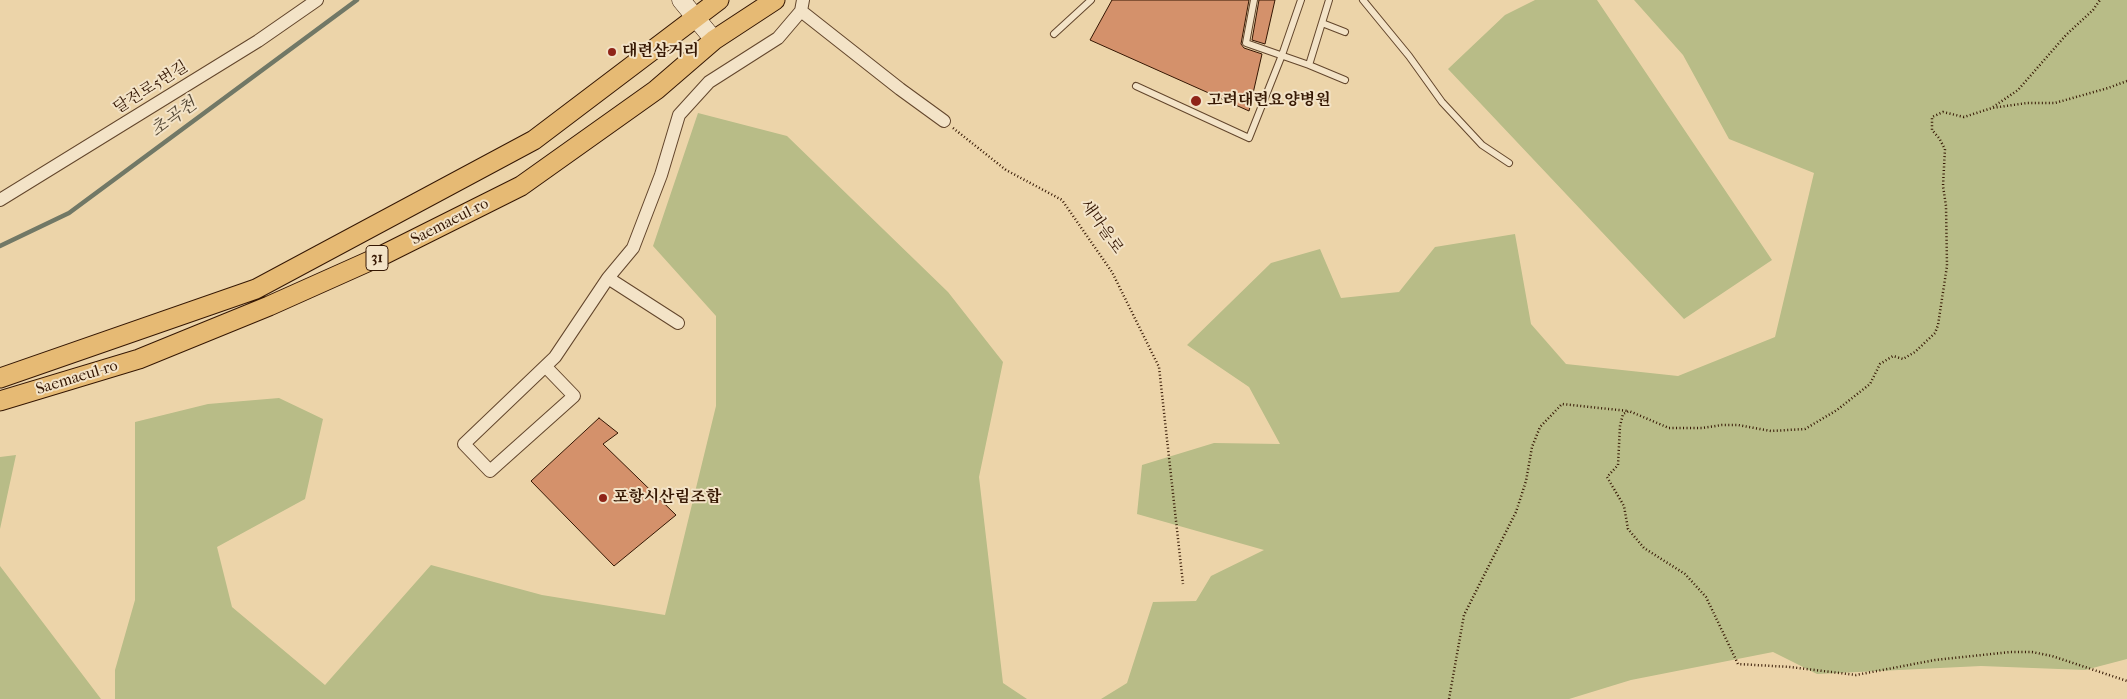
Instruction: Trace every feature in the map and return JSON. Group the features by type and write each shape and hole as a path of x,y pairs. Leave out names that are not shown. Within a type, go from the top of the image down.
{"main road":[{"name":"Saemaeul-ro","path":"0,378 256,289 534,140 620,76 695,16 719,0"},
{"name":"Saemaeul-ro","path":"0,401 139,359 269,306 383,255 520,186 656,90 714,40 775,0"}],"street":[{"name":"달전로5번길","path":"0,200 258,42 317,0"},
{"path":"681,0 714,40"},
{"path":"546,367 574,396 490,471 464,444 546,367 608,278 633,248 680,115 709,82 778,38 802,6 900,89 944,121"},
{"path":"608,278 678,323"}],"lane":[{"path":"1054,34 1092,0"},
{"path":"1254,0 1246,43 1309,64 1345,80"},
{"path":"1136,86 1249,138 1282,55 1301,0"},
{"path":"1309,64 1328,0"},
{"path":"1363,0 1409,56 1442,102 1482,145 1509,163"},
{"path":"1322,23 1346,32"}],"path":[{"path":"1992,108 2018,90 2100,0"},
{"path":"1449,699 1464,615 1516,512 1526,481 1532,447 1540,427 1562,404 1629,411 1669,428 1738,425 1771,431 1805,429 1838,410 1870,384 1880,364 1893,356 1902,359 1915,352 1935,333 1938,325 1947,266 1946,206 1943,186 1944,150 1939,138 1932,130 1932,117 1943,112 1964,116 1992,108 2027,103 2055,103 2127,81"},
{"name":"새마을로","path":"944,121 1006,170 1062,200 1112,272 1159,367 1183,584"},
{"path":"1629,411 1623,414 1620,426 1618,465 1607,477 1624,506 1628,529 1644,548 1685,574 1706,597 1738,664 1790,667 1856,675 1935,660 2010,652 2032,652 2052,656 2127,681"}],"green space":[{"path":"1535,0 1597,0 1772,260 1684,319 1448,69 1505,15"},
{"path":"1634,0 2127,0 2127,659 2085,670 1981,666 1817,674 1773,652 1631,680 1569,699 1101,699 1127,683 1153,602 1196,601 1211,576 1264,550 1137,514 1142,465 1214,443 1280,444 1249,387 1187,345 1271,263 1320,249 1341,298 1399,292 1435,247 1515,234 1531,324 1566,364 1678,376 1775,337 1814,173 1729,139 1683,55"},
{"path":"698,113 787,136 948,292 1003,362 979,477 1003,683 1027,699 115,699 115,670 135,600 135,422 208,404 279,398 323,419 305,499 217,547 232,607 325,685 431,565 542,595 665,615 716,406 716,316 653,246"},
{"path":"16,455 0,529 0,457"},
{"path":"0,566 101,699 0,699"}],"building":[{"path":"1112,0 1249,0 1241,44 1244,48 1262,54 1249,111 1090,40"},
{"path":"1259,0 1275,0 1265,44 1252,40"},
{"name":"포항시산림조합","path":"599,418 618,433 603,444 676,515 614,566 531,481"}],"waterway":[{"name":"초곡천","path":"0,246 69,213 357,0"}],"place":[{"name":"대련삼거리","path":"612,52"},
{"name":"고려대련요양병원","path":"1196,101"},
{"name":"포항시산림조합","path":"603,498"}]}
